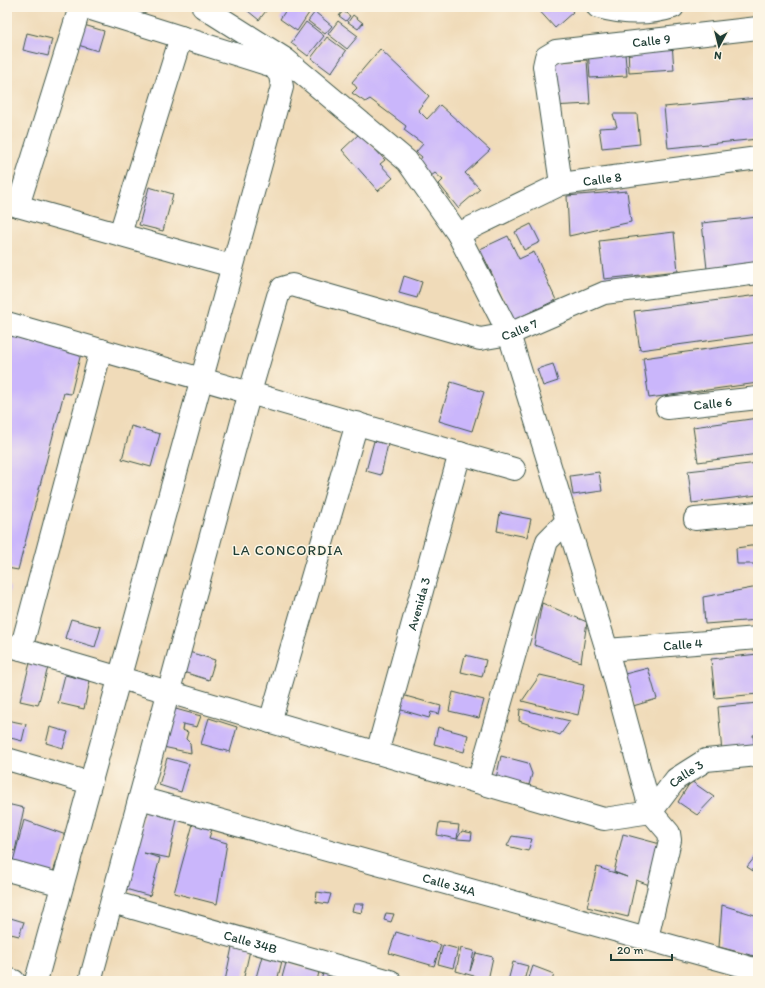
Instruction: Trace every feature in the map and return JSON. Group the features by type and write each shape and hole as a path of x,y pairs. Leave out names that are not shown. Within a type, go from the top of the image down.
{"street":[{"path":"80,7 12,204 232,266"},
{"path":"36,981 282,87 280,75 272,66 181,37 111,11 86,7"},
{"path":"203,7 285,59 407,161 458,234 509,334 566,522 607,650 651,812 669,833 670,840 647,938"},
{"path":"598,7 630,13 657,12 673,7"},
{"name":"Calle 9","path":"561,184 544,66 546,57 556,51 758,28"},
{"path":"120,234 181,37"},
{"name":"Calle 8","path":"458,234 561,184 758,158"},
{"name":"Calle 7","path":"250,392 278,296 282,288 292,284 480,339 509,334 604,293 758,273"},
{"path":"7,323 514,469"},
{"path":"101,350 14,647 604,819 651,812"},
{"path":"90,981 250,392"},
{"name":"Calle 6","path":"667,408 758,398"},
{"path":"270,722 357,423"},
{"name":"Avenida 3","path":"376,753 460,453"},
{"path":"695,518 758,513"},
{"path":"478,782 547,541 566,522"},
{"name":"Calle 4","path":"607,650 758,638"},
{"name":"Calle 3","path":"651,812 676,779 706,760 758,755"},
{"path":"7,759 90,783"},
{"name":"Calle 34A","path":"140,798 758,970"},
{"path":"7,870 62,885"},
{"name":"Calle 34B","path":"112,902 390,981"},
{"path":"7,979 14,981"}],"building":[{"path":"243,7 269,7 259,20"},
{"path":"288,7 313,7 297,31 280,19"},
{"path":"536,7 569,7 573,12 555,28"},
{"path":"343,11 350,16 346,21 339,16"},
{"path":"315,12 332,26 325,34 308,21"},
{"path":"353,15 363,23 358,29 348,22"},
{"path":"338,21 358,36 347,49 328,34"},
{"path":"306,22 324,36 308,56 291,43"},
{"path":"84,25 104,31 98,51 78,45"},
{"path":"27,33 52,39 48,56 23,50"},
{"path":"327,37 346,51 331,73 311,58"},
{"path":"672,43 674,70 629,73 628,46"},
{"path":"380,49 429,96 418,110 427,119 440,105 490,150 465,173 480,189 458,208 439,184 443,180 435,173 431,176 418,163 422,157 416,152 423,144 404,130 406,126 370,99 365,102 352,93 357,88 352,82"},
{"path":"588,49 612,55 625,54 627,76 590,78"},
{"path":"587,60 590,104 551,106 548,62"},
{"path":"758,98 758,139 668,148 664,107"},
{"path":"613,114 637,114 640,144 602,148 599,128 617,127"},
{"path":"360,133 385,160 380,164 393,178 378,191 342,150"},
{"path":"149,187 173,194 163,231 139,225"},
{"path":"627,191 631,222 569,236 567,196"},
{"path":"758,217 758,263 707,269 702,223"},
{"path":"531,224 540,242 524,250 515,232"},
{"path":"674,232 678,271 604,279 599,241"},
{"path":"508,236 519,259 534,252 556,300 514,320 480,249"},
{"path":"404,276 422,282 417,298 399,293"},
{"path":"758,295 758,334 640,350 634,311"},
{"path":"7,334 81,353 71,394 64,393 18,570 7,568"},
{"path":"758,342 758,383 649,398 643,358"},
{"path":"553,364 558,381 543,386 537,369"},
{"path":"451,382 484,392 472,431 439,421"},
{"path":"758,418 758,454 698,462 693,427"},
{"path":"131,426 160,434 151,467 122,459"},
{"path":"374,441 388,444 381,475 366,471"},
{"path":"758,463 758,495 692,503 688,471"},
{"path":"599,472 602,491 573,495 570,476"},
{"path":"500,513 531,519 527,537 497,531"},
{"path":"758,545 758,564 737,564 736,548"},
{"path":"7,586 10,587 8,599 7,599"},
{"path":"758,587 758,620 705,624 703,597"},
{"path":"542,603 587,622 581,662 534,645"},
{"path":"71,619 101,627 95,647 65,638"},
{"path":"189,652 215,660 209,680 183,672"},
{"path":"758,654 758,694 715,698 711,659"},
{"path":"465,655 486,660 482,677 461,672"},
{"path":"30,663 48,667 38,705 20,701"},
{"path":"648,668 657,699 633,706 625,674"},
{"path":"65,675 90,681 84,709 58,703"},
{"path":"540,675 584,685 578,715 522,701"},
{"path":"453,692 484,700 479,718 449,711"},
{"path":"402,695 441,706 439,714 431,712 429,718 398,709"},
{"path":"758,703 758,734 753,735 755,749 722,753 718,707"},
{"path":"172,708 201,716 197,727 183,724 182,730 188,732 186,739 190,743 191,753 163,747"},
{"path":"520,709 570,721 560,735 519,721"},
{"path":"209,718 237,727 230,752 201,744"},
{"path":"7,720 26,724 22,741 7,737"},
{"path":"50,727 68,732 63,748 46,743"},
{"path":"438,727 468,735 464,752 434,744"},
{"path":"501,756 528,763 532,774 529,785 496,778"},
{"path":"167,758 189,764 181,792 159,785"},
{"path":"691,781 714,797 697,815 678,802"},
{"path":"7,804 24,808 15,851 7,849"},
{"path":"145,810 177,819 169,858 144,853 160,858 150,896 122,888"},
{"path":"24,820 66,835 52,875 12,865"},
{"path":"439,823 459,825 457,839 437,835"},
{"path":"193,824 212,829 209,838 227,843 217,904 174,893"},
{"path":"462,831 472,833 471,840 457,839"},
{"path":"623,834 664,845 652,886 636,880 628,917 587,907 597,867 627,877 614,872"},
{"path":"512,836 532,839 528,851 507,846"},
{"path":"758,853 758,874 747,867"},
{"path":"317,892 331,894 328,904 316,902"},
{"path":"354,904 364,904 362,913 352,911"},
{"path":"722,905 758,916 758,957 719,947"},
{"path":"386,913 394,914 391,922 384,920"},
{"path":"7,917 24,922 19,936 7,933"},
{"path":"396,932 441,945 434,966 389,953"},
{"path":"233,942 251,946 243,981 225,981"},
{"path":"443,945 458,949 453,968 438,964"},
{"path":"461,948 474,951 470,971 476,953 493,957 488,980 456,971"},
{"path":"262,956 282,961 277,981 255,981"},
{"path":"513,962 528,966 524,981 508,981"},
{"path":"286,963 319,972 317,981 281,981"},
{"path":"533,966 554,974 552,981 528,981"},
{"path":"323,973 349,981 321,981"}],"district":[{"name":"LA CONCORDIA","path":"288,550"}]}
